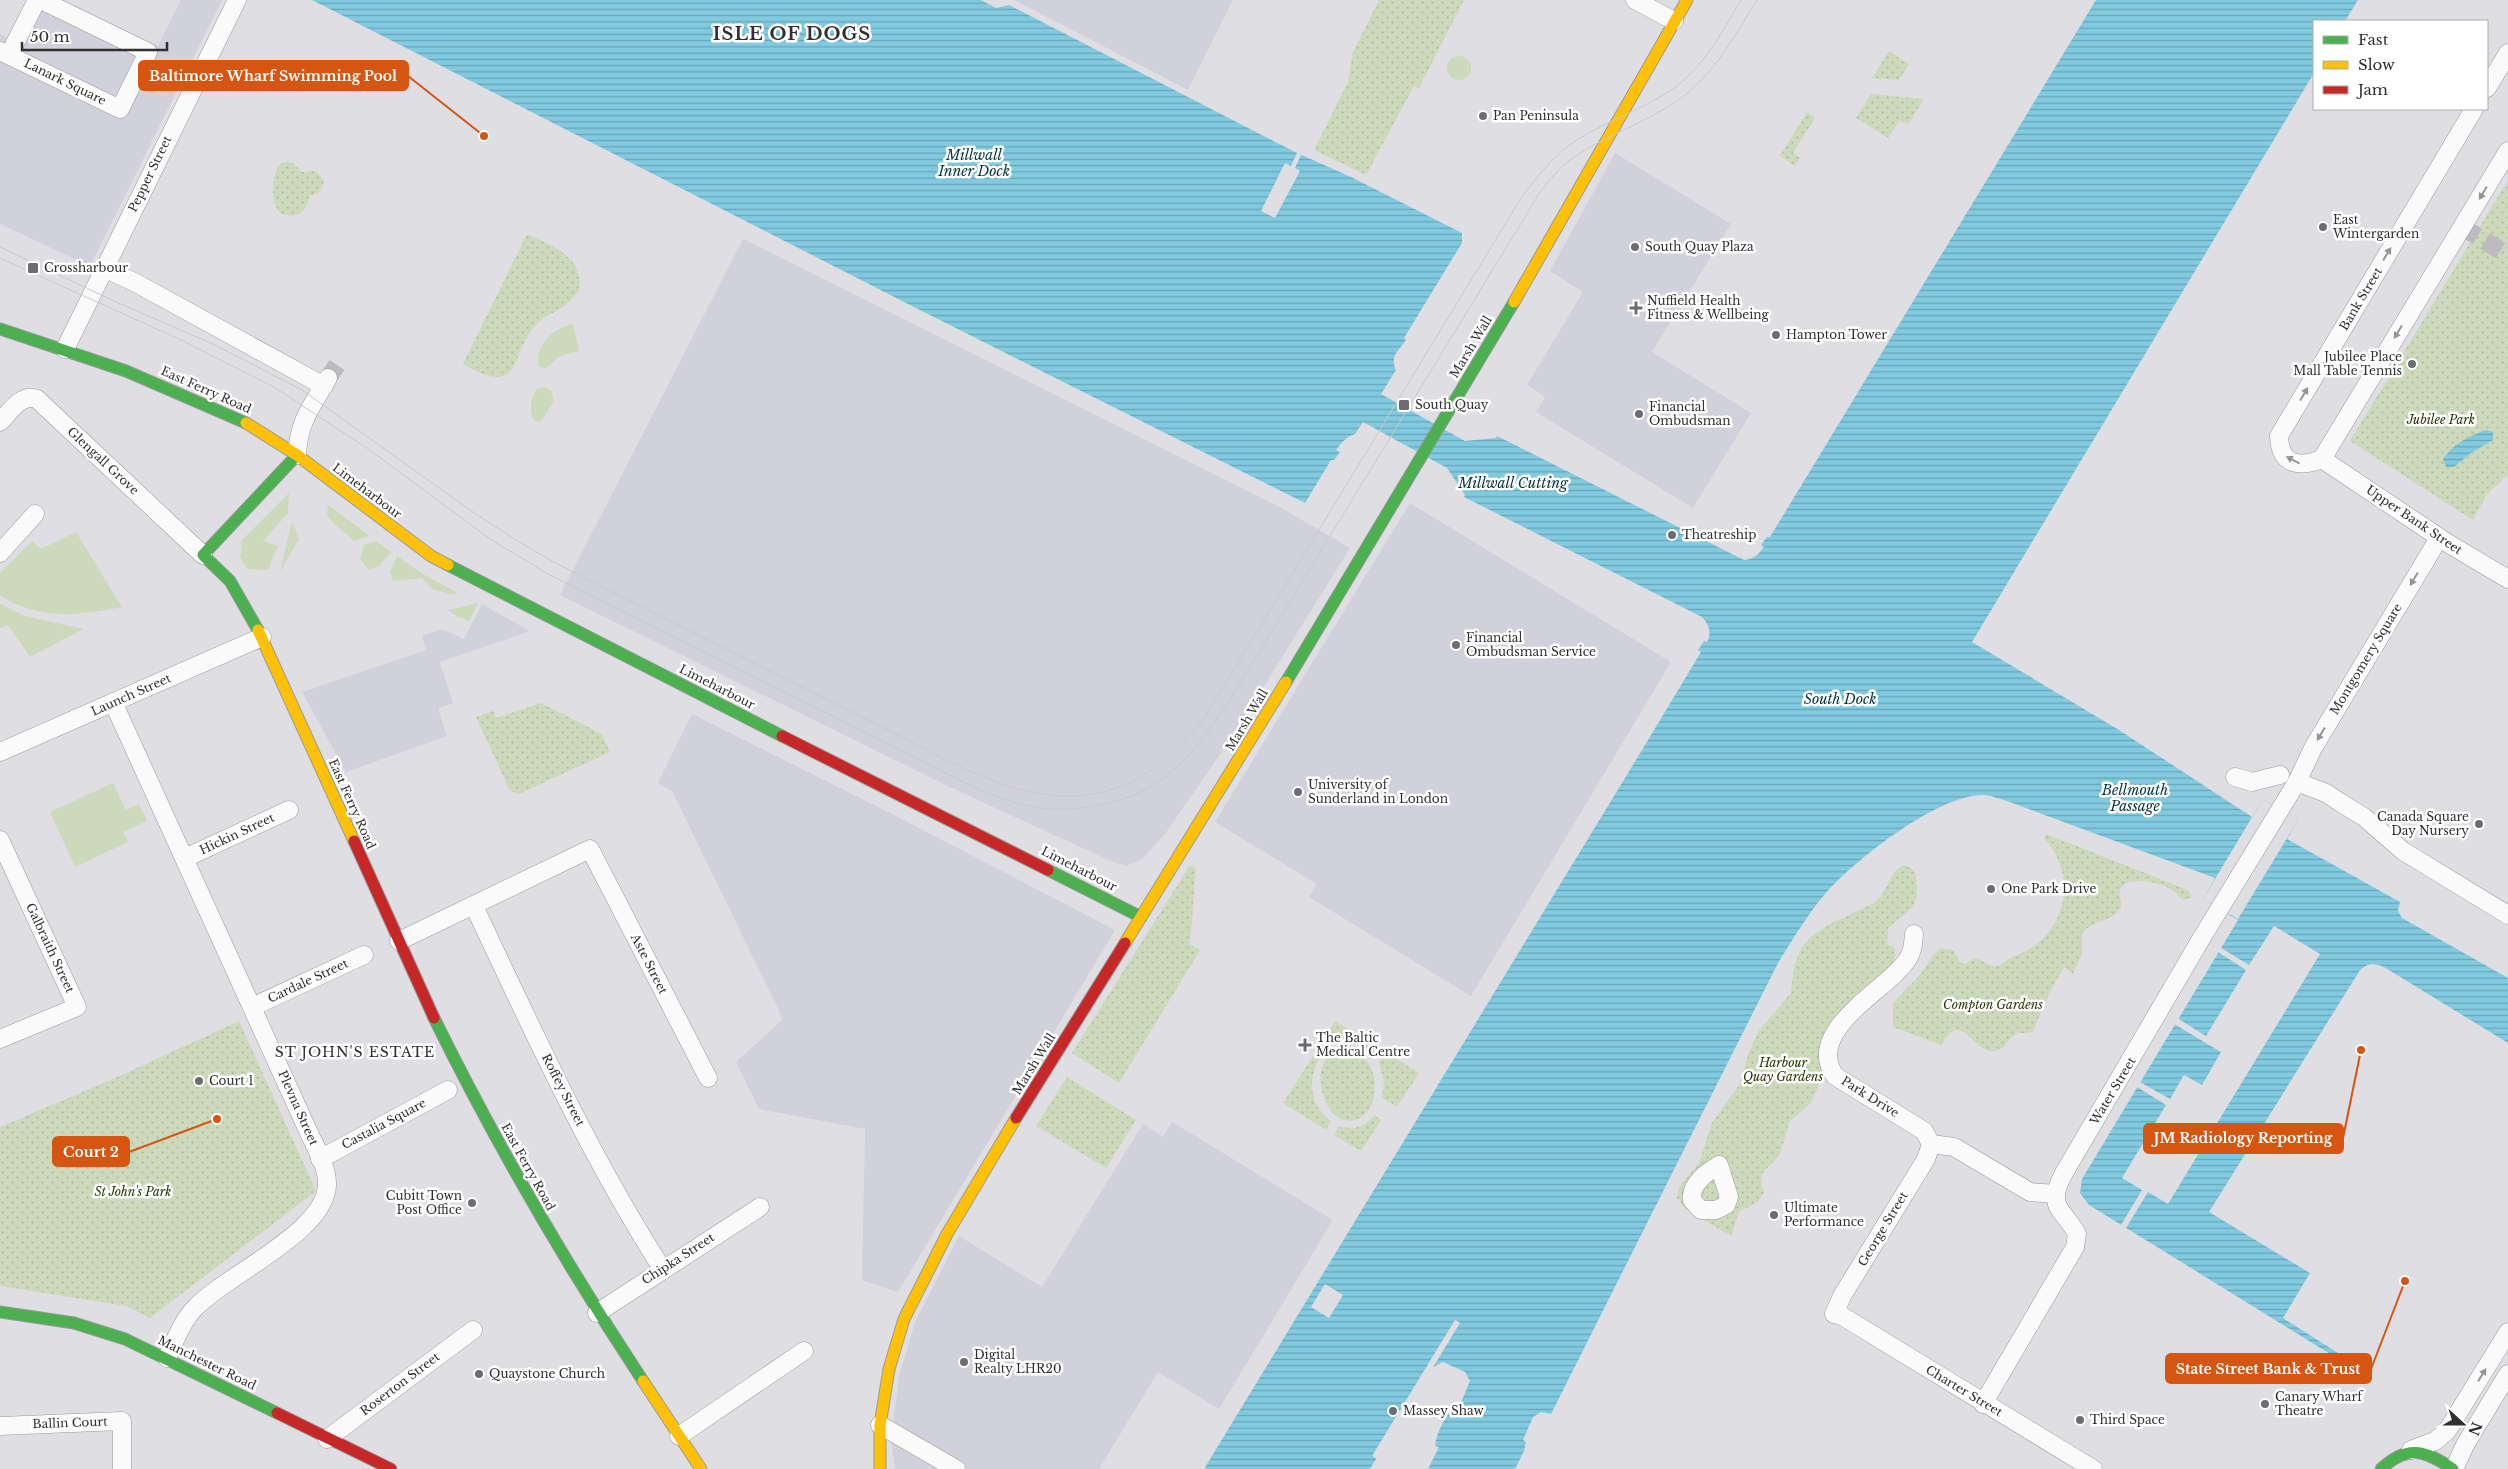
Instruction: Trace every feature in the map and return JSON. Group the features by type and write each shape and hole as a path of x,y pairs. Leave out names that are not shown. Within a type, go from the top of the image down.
{"street":[{"name":"Lanark Square","path":"37,0 5,53 120,109 148,52 42,0"},
{"name":"Pepper Street","path":"65,349 237,0"},
{"path":"1635,0 1674,21"},
{"name":"Marsh Wall","path":"880,1469 880,1425 889,1369 904,1318 971,1194 1317,632 1528,278 1687,0"},
{"path":"2488,86 2508,52"},
{"name":"Bank Street","path":"2322,459 2302,465 2293,463 2282,453 2279,436 2473,110"},
{"path":"2322,459 2508,151"},
{"path":"104,268 326,382 304,418 298,434 297,455 203,555"},
{"name":"East Ferry Road","path":"0,329 65,349 134,374 231,415 297,455"},
{"name":"Glengall Grove","path":"0,422 25,398 32,397 37,399 203,555"},
{"name":"Limeharbour","path":"297,455 431,556 480,583 1141,917"},
{"name":"Upper Bank Street","path":"2322,459 2439,538 2508,579"},
{"path":"0,553 35,514"},
{"name":"Montgomery Square","path":"2297,782 2313,748 2439,538"},
{"name":"East Ferry Road","path":"203,555 230,581 248,609 457,1067 528,1199 597,1313 700,1469"},
{"name":"Launch Street","path":"0,752 262,637"},
{"name":"Plevna Street","path":"113,702 320,1159 327,1183 322,1206 305,1226 195,1307 167,1358"},
{"path":"2235,777 2252,782 2280,775"},
{"path":"2297,782 2326,793 2364,818 2403,851 2508,915"},
{"name":"Water Street","path":"2056,1194 2064,1173 2220,908 2297,782"},
{"name":"Hickin Street","path":"185,858 289,810"},
{"name":"Galbraith Street","path":"0,840 77,1007 0,1039"},
{"name":"Aste Street","path":"474,906 590,849 708,1078"},
{"path":"399,941 474,906"},
{"name":"Roffey Street","path":"474,906 534,1033 610,1182 630,1219 662,1270"},
{"name":"Park Drive","path":"1914,934 1913,947 1908,959 1898,972 1851,1011 1838,1029 1830,1047 1829,1057 1831,1070 1835,1076 1924,1131 1931,1144"},
{"name":"Cardale Street","path":"252,1007 364,955"},
{"name":"Castalia Square","path":"320,1159 448,1090"},
{"path":"1931,1144 1954,1147 2030,1192 2056,1194 2060,1212 2077,1234 2075,1247 1983,1404"},
{"name":"George Street","path":"1834,1314 1837,1304 1926,1159 1931,1144"},
{"name":"Chipka Street","path":"597,1313 760,1207"},
{"name":"Manchester Road","path":"0,1312 74,1323 125,1339 391,1469"},
{"name":"Charter Street","path":"1834,1314 1842,1316 1983,1404 2093,1469"},
{"name":"Roserton Street","path":"327,1439 473,1330"},
{"path":"2381,1469 2394,1459 2434,1441 2447,1431 2508,1332"},
{"path":"679,1436 804,1351"},
{"path":"2409,1452 2423,1452 2433,1455 2453,1469 2465,1445 2508,1374"},
{"name":"Ballin Court","path":"0,1426 122,1421 122,1469"},
{"path":"880,1425 956,1469"}],"shaded area":[{"path":"31,0 64,0 158,46 181,0 222,0 90,266 0,224 0,34 11,39"},
{"path":"1014,0 1233,0 1188,90"},
{"path":"1615,153 1731,224 1652,352 1751,413 1693,508 1536,412 1545,397 1527,385 1583,292 1550,271"},
{"path":"743,239 1285,510 1350,548 1237,730 1165,834 1142,859 1126,866 1111,861 956,790 560,595"},
{"path":"1410,503 1671,662 1471,996 1309,897 1317,884 1215,822"},
{"path":"482,604 530,631 440,662 453,703 438,708 447,736 346,772 302,692 426,650 422,636 442,629 464,639"},
{"path":"692,714 900,818 1115,930 898,1292 862,1280 865,1129 759,1109 736,1062 783,1019 672,791 658,783"},
{"path":"1172,1122 1333,1220 1219,1409 1158,1372 1099,1469 895,1469 891,1439 899,1376 915,1322 959,1236 1042,1287 1143,1124 1163,1137"}],"green space":[{"path":"1379,0 1464,0 1419,88 1414,86 1366,175 1314,150 1348,82 1353,52"},
{"path":"1889,51 1909,64 1899,80 1872,78"},
{"path":"1459,56 1464,57 1470,63 1470,73 1464,79 1459,80 1454,79 1448,73 1447,68 1448,63 1454,57"},
{"path":"1871,94 1924,99 1908,125 1900,120 1888,138 1856,118"},
{"path":"1807,112 1815,118 1793,153 1800,158 1795,166 1780,156"},
{"path":"286,162 293,163 302,172 316,171 324,181 320,191 310,196 303,211 300,214 291,216 280,213 274,202 273,195 277,169 280,164"},
{"name":"Jubilee Park","path":"2508,180 2508,475 2487,494 2473,520 2350,441"},
{"path":"527,234 556,248 572,261 580,279 579,291 560,309 537,324 506,375 497,377 483,374 463,364"},
{"path":"573,324 579,351 560,356 546,368 539,367 539,352 542,345 559,329"},
{"path":"543,387 551,390 554,401 542,420 536,422 531,411 531,402 536,390"},
{"path":"289,493 288,513 263,541 278,546 268,570 247,569 240,557 242,540"},
{"path":"328,505 370,536 354,541 327,515"},
{"path":"292,521 299,539 280,572"},
{"path":"76,532 122,607 74,614 60,614 30,609 0,596 0,573 32,541 41,549"},
{"path":"376,541 391,552 379,566 369,570 360,559 364,545"},
{"path":"397,556 423,574 456,592 455,595 432,589 422,578 393,581 390,572"},
{"path":"478,603 469,621 456,616 448,610"},
{"path":"0,604 25,616 84,629 30,657 8,625 0,628"},
{"path":"541,703 602,734 610,752 519,794 510,791 476,717 493,711 496,718"},
{"path":"113,783 126,810 139,804 147,821 123,832 128,842 75,867 50,812"},
{"name":"Compton Gardens","path":"2046,834 2188,890 2191,898 2183,900 2167,887 2143,881 2135,881 2122,886 2120,892 2121,908 2117,913 2091,926 2082,933 2082,953 2073,974 2065,967 2063,969 2048,996 2033,1031 2015,1035 2003,1048 1997,1051 1985,1049 1961,1031 1955,1030 1948,1035 1941,1045 1893,1027 1893,1003 1920,975 1933,955 1941,948 1953,950 1960,962 1965,964 1974,958 1998,966 2031,948 2046,935 2061,909 2064,880 2054,851 2044,838"},
{"path":"1190,865 1196,868 1190,944 1200,950 1119,1083 1072,1053"},
{"name":"Harbour Quay Gardens","path":"1903,865 1911,868 1916,874 1917,896 1913,907 1888,928 1887,945 1894,947 1895,957 1892,965 1877,980 1851,1000 1846,1007 1838,1031 1827,1078 1819,1084 1811,1103 1790,1121 1780,1154 1762,1174 1761,1183 1764,1192 1758,1202 1739,1212 1731,1236 1685,1209 1677,1198 1679,1187 1699,1163 1712,1123 1739,1085 1749,1052 1758,1032 1791,993 1794,966 1802,947 1812,936 1828,925 1874,903 1881,896 1895,871"},
{"name":"St John's Park","path":"239,1021 316,1191 150,1318 126,1306 0,1286 0,1127 113,1079"},
{"path":"1335,1021 1377,1047 1372,1055 1361,1046 1344,1042 1328,1032"},
{"path":"1324,1039 1333,1044 1318,1061 1312,1082 1316,1103 1322,1113 1331,1121 1326,1130 1283,1103"},
{"path":"1345,1049 1360,1055 1370,1065 1375,1087 1373,1102 1368,1110 1361,1117 1348,1121 1337,1117 1328,1107 1323,1093 1321,1078 1323,1065 1331,1054"},
{"path":"1385,1052 1419,1073 1397,1107 1382,1098 1384,1081 1379,1063"},
{"path":"1067,1077 1136,1120 1106,1168 1036,1126"},
{"path":"1374,1115 1381,1120 1361,1151 1334,1135 1339,1126 1359,1127 1367,1123"}],"water":[{"path":"312,0 981,0 996,8 1009,5 1297,153 1351,177 1462,233 1462,243 1404,338 1406,340 1396,353 1394,365 1396,370 1381,394 1465,441 1496,438 1497,436 1744,560 1756,556 1764,547 1761,545 1767,537 1770,537 2096,0 2358,0 2346,20 2313,20 2313,75 1972,642 2119,730 2252,817 2263,799 2298,820 2287,839 2400,902 2398,911 2402,918 2508,978 2508,1043 2384,967 2371,964 2360,970 2209,1212 2310,1273 2283,1318 2338,1353 2335,1357 2089,1205 2080,1193 2082,1179 2238,920 2203,899 2215,878 2007,801 1985,795 1967,797 1945,805 1922,816 1899,831 1876,847 1838,880 1818,902 1806,919 1778,963 1551,1414 1541,1412 1533,1417 1523,1440 1526,1442 1524,1451 1515,1469 1428,1469 1439,1447 1435,1446 1442,1424 1456,1406 1459,1407 1470,1381 1465,1372 1443,1362 1431,1368 1370,1469 1204,1469 1639,755 1701,652 1698,650 1704,641 1707,642 1709,639 1709,629 1702,617 1464,497 1465,495 1447,468 1363,422 1355,434 1344,440 1336,450 1340,452 1334,460 1331,460 1305,503 910,305"},
{"path":"2486,430 2493,432 2493,440 2471,453 2454,467 2446,467 2443,459 2452,449 2468,438"}],"pier":[{"path":"1297,153 1301,155 1295,168 1300,171 1275,218 1261,211 1285,163 1291,166"},
{"path":"2263,799 2298,820 2238,919 2203,899"},
{"path":"2274,926 2320,954 2168,1204 2148,1192 2126,1228 2121,1225 2142,1190 2122,1178 2166,1105 2137,1087 2140,1082 2170,1099 2184,1075 2202,1085 2221,1052 2174,1024 2177,1018 2206,1036 2246,970 2218,952 2221,948 2249,965"},
{"path":"1325,1284 1343,1295 1329,1318 1311,1307"},
{"path":"1455,1320 1460,1323 1377,1459 1372,1456"}],"tunnel":[{"path":"2462,227 2508,255"},
{"path":"328,378 337,365"}],"tram line":[{"path":"0,247 114,301 213,344 302,390 470,510 552,561 942,758 967,770 1017,789 1067,796 1090,794 1110,790 1146,774 1177,749 1205,717 1521,198 1537,178 1560,152 1581,137 1658,98 1686,78 1710,51 1741,0"},
{"path":"0,258 181,340 272,386 367,448 490,539 550,575 951,776 990,794 1031,806 1051,809 1072,809 1101,805 1126,798 1148,788 1166,776 1184,760 1215,721 1231,698 1539,194 1550,180 1566,164 1583,152 1651,117 1690,91 1722,55 1757,0"}],"traffic: fast":[{"path":"1286,682 1514,302"},
{"path":"0,329 126,371 246,423"},
{"path":"258,630 230,581 203,555 297,455"},
{"path":"448,565 782,736"},
{"path":"1048,870 1141,917"},
{"path":"434,1018 482,1111 533,1203 559,1248 643,1381"},
{"path":"0,1312 74,1323 125,1339 277,1413"},
{"path":"2381,1469 2400,1456 2416,1452 2433,1457 2453,1469"}],"traffic: slow":[{"path":"1514,302 1687,0"},
{"path":"246,423 297,455 431,556 448,565"},
{"path":"258,630 354,841"},
{"path":"1125,943 1286,682"},
{"path":"880,1469 880,1425 889,1369 904,1319 947,1234 1016,1118"},
{"path":"643,1381 701,1469"}],"traffic: jam":[{"path":"782,736 1048,870"},
{"path":"354,841 434,1018"},
{"path":"1016,1118 1125,943"},
{"path":"277,1413 391,1469"}],"place":[{"name":"Pan Peninsula","path":"1483,116"},
{"name":"Baltimore Wharf Swimming Pool","path":"484,136"},
{"name":"East Wintergarden","path":"2323,227"},
{"name":"South Quay Plaza","path":"1635,247"},
{"name":"Crossharbour","path":"33,268"},
{"name":"Nuffield Health Fitness & Wellbeing","path":"1636,308"},
{"name":"Hampton Tower","path":"1776,335"},
{"name":"Jubilee Place Mall Table Tennis","path":"2412,364"},
{"name":"South Quay","path":"1404,405"},
{"name":"Financial Ombudsman","path":"1639,414"},
{"name":"Theatreship","path":"1672,535"},
{"name":"Financial Ombudsman Service","path":"1456,645"},
{"name":"University of Sunderland in London","path":"1298,792"},
{"name":"Canada Square Day Nursery","path":"2479,824"},
{"name":"One Park Drive","path":"1991,889"},
{"name":"The Baltic Medical Centre","path":"1305,1045"},
{"name":"JM Radiology Reporting","path":"2361,1050"},
{"name":"Court 1","path":"199,1081"},
{"name":"Court 2","path":"217,1119"},
{"name":"Cubitt Town Post Office","path":"472,1203"},
{"name":"Ultimate Performance","path":"1774,1215"},
{"name":"State Street Bank & Trust","path":"2405,1281"},
{"name":"Digital Realty LHR20","path":"964,1362"},
{"name":"Quaystone Church","path":"479,1374"},
{"name":"Canary Wharf Theatre","path":"2265,1404"},
{"name":"Massey Shaw","path":"1393,1411"},
{"name":"Third Space","path":"2080,1420"}],"district":[{"name":"ISLE OF DOGS","path":"792,34"},
{"name":"ST JOHN'S ESTATE","path":"355,1052"}],"water label":[{"name":"Millwall Inner Dock","path":"974,164"},
{"name":"Millwall Cutting","path":"1513,483"},
{"name":"South Dock","path":"1840,699"},
{"name":"Bellmouth Passage","path":"2135,798"}]}
